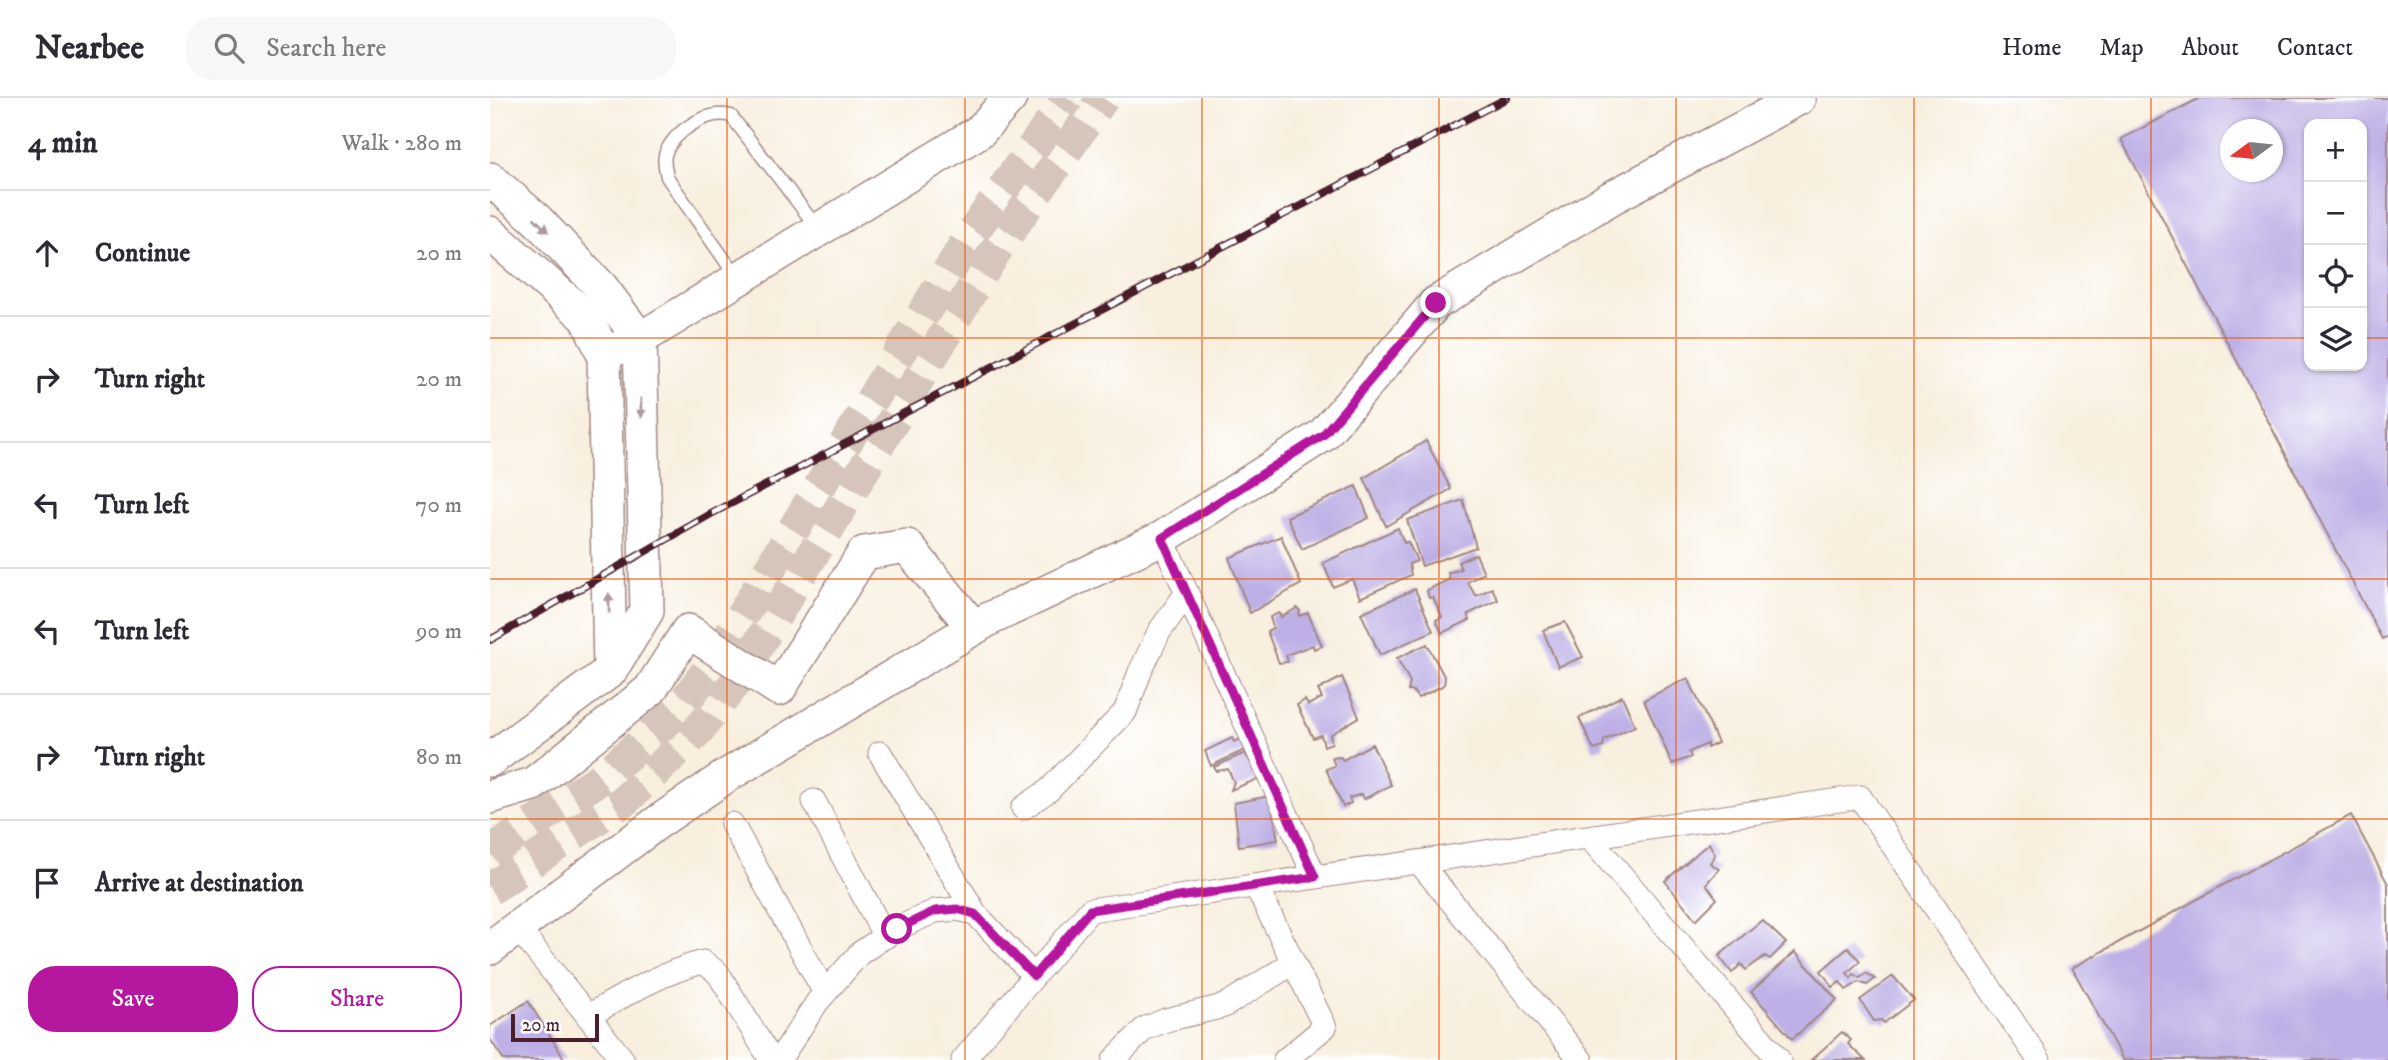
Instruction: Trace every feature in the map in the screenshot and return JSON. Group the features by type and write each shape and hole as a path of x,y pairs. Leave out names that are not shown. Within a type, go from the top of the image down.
{"street":[{"path":"604,355 640,339 980,131 1010,98"},
{"path":"490,948 658,822 726,776 974,628 1162,538 1323,435 1436,303 1611,198 1799,98"},
{"path":"490,179 536,219 602,288 640,339 647,611 610,671 490,760"},
{"path":"490,233 587,318 604,355 610,671"},
{"path":"1162,538 1315,877"},
{"path":"490,797 533,785 650,690 688,631 779,690 864,554 907,546 974,628"},
{"path":"1023,808 1049,790 1125,712 1159,632 1186,594"},
{"path":"880,753 975,914 1034,976"},
{"path":"963,1060 1090,910 1860,797 2039,1060"},
{"path":"814,801 885,937"},
{"path":"732,824 825,993"},
{"path":"1589,837 1779,1060"},
{"path":"1419,862 1581,1060"},
{"path":"1256,886 1325,1027 1285,1060"},
{"path":"779,1060 825,993 860,953 935,911 957,909 975,914"},
{"path":"517,927 623,1060"},
{"path":"588,1016 640,985 674,970 704,962 718,973 771,1060"},
{"path":"1114,1060 1144,1029 1166,1020 1224,1006 1293,963"}],"lane":[{"path":"738,279 667,177 664,162 666,153 672,142 699,118 722,113 731,116 819,230"}],"building":[{"path":"2200,98 2388,98 2388,636 2382,639 2121,139"},
{"path":"1426,441 1451,489 1386,526 1364,478"},
{"path":"1356,486 1369,518 1302,549 1287,517"},
{"path":"1463,500 1476,547 1422,566 1407,520"},
{"path":"1398,528 1404,543 1408,542 1417,561 1409,564 1411,575 1360,598 1352,579 1333,587 1323,563"},
{"path":"1281,536 1301,584 1250,613 1229,558"},
{"path":"1476,554 1484,573 1467,582 1476,596 1492,588 1498,600 1468,614 1470,620 1442,633 1436,620 1442,617 1433,597 1429,598 1427,590 1450,579 1448,573 1461,569 1458,562"},
{"path":"1415,589 1433,631 1380,655 1361,613"},
{"path":"1297,608 1300,611 1299,616 1308,613 1322,646 1314,649 1313,645 1286,655 1288,662 1279,663 1267,631 1273,628 1270,617 1279,613 1281,617"},
{"path":"1565,622 1583,657 1558,667 1543,630"},
{"path":"1427,644 1445,678 1444,685 1418,698 1413,691 1408,691 1410,682 1397,658"},
{"path":"1342,677 1359,717 1330,735 1332,743 1324,746 1321,735 1313,738 1297,705 1305,700 1308,705 1322,698 1318,690"},
{"path":"1688,678 1718,743 1707,748 1707,744 1689,752 1691,757 1672,764 1644,700"},
{"path":"1622,696 1635,726 1604,740 1603,747 1594,750 1579,718"},
{"path":"1232,738 1234,742 1241,739 1245,750 1211,766 1205,751"},
{"path":"1372,744 1391,785 1364,799 1362,794 1349,798 1351,803 1343,807 1326,769 1335,766 1332,758 1340,757 1343,760"},
{"path":"1245,753 1260,778 1231,790 1234,782 1228,769 1216,771 1214,767"},
{"path":"1270,796 1278,840 1239,846 1234,803"},
{"path":"2351,815 2388,884 2388,1060 2123,1060 2072,968"},
{"path":"1709,843 1715,855 1710,863 1719,869 1706,884 1717,899 1696,920 1665,881"},
{"path":"1762,920 1786,943 1770,959 1765,956 1746,970 1741,964 1732,973 1719,956"},
{"path":"1848,948 1860,961 1847,973 1851,978 1854,974 1860,978 1866,973 1875,979 1867,985 1859,982 1846,990 1840,982 1833,987 1821,971"},
{"path":"1795,952 1837,1000 1792,1039 1751,992"},
{"path":"1893,976 1914,1000 1884,1023 1881,1020 1874,1021 1860,1000"},
{"path":"528,1001 565,1060 504,1060 490,1039 490,1026"},
{"path":"1842,1032 1851,1040 1848,1044 1865,1060 1811,1060"}],"tunnel":[{"path":"490,852 601,778 677,712 714,662 970,236 1068,98"},
{"path":"490,889 624,801 697,732 735,683 996,250 1103,98"}],"railway":[{"path":"490,640 711,514 1507,98"}],"route":[{"path":"897,929 935,911 957,909 975,914 1034,976 1090,910 1315,877 1162,538 1323,435 1436,303"}]}
